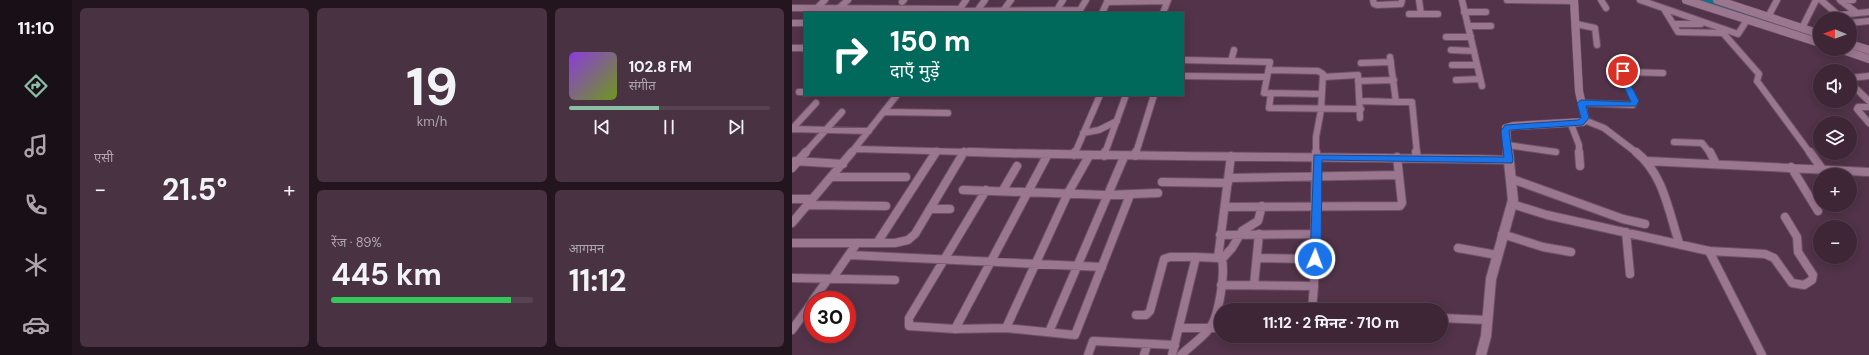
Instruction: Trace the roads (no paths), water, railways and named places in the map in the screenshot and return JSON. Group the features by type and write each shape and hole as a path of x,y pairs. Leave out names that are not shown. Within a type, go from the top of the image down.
{"street":[{"path":"817,8 825,0"},
{"path":"839,8 848,0"},
{"path":"958,11 966,0"},
{"path":"981,12 984,0"},
{"path":"1004,12 1011,0"},
{"path":"1056,12 1063,0"},
{"path":"792,8 859,8 981,12 1080,12 1086,0"},
{"path":"1102,12 1108,1 1168,0 1163,12"},
{"path":"1373,0 1374,4 1377,5 1401,4 1402,0"},
{"path":"1419,0 1421,14"},
{"path":"1456,80 1481,83 1462,0"},
{"path":"1507,0 1574,1 1579,91 1584,120"},
{"path":"1602,0 1606,8"},
{"path":"1640,0 1738,34 1747,20"},
{"path":"1686,0 1813,41"},
{"path":"1717,0 1736,3 1768,17 1813,32"},
{"path":"1768,17 1777,0"},
{"path":"1802,28 1816,0"},
{"path":"1821,0 1835,12"},
{"path":"1841,1 1853,0"},
{"path":"1841,1 1856,12"},
{"path":"855,12 859,8"},
{"path":"1664,9 1678,32 1723,33 1759,74 1757,81 1821,168"},
{"path":"1464,12 1486,12"},
{"path":"1857,13 1869,12"},
{"path":"1409,14 1438,14"},
{"path":"1857,22 1869,21"},
{"path":"792,23 804,23"},
{"path":"1576,24 1595,28 1597,45"},
{"path":"1674,24 1709,24"},
{"path":"1468,26 1491,26"},
{"path":"1446,37 1471,37"},
{"path":"1857,46 1869,50"},
{"path":"792,48 804,48"},
{"path":"1231,61 1234,50"},
{"path":"1451,50 1474,51"},
{"path":"1857,55 1869,59"},
{"path":"1184,60 1270,62 1264,93 1322,94"},
{"path":"1361,63 1391,60 1396,102"},
{"path":"1452,65 1477,64"},
{"path":"1184,76 1321,72 1323,77 1321,110 1316,137 1316,234 1313,303"},
{"path":"1581,103 1633,105 1635,101 1621,74 1622,72 1663,73"},
{"path":"1323,77 1358,75 1361,110 1360,118"},
{"path":"1857,77 1869,76"},
{"path":"1358,81 1394,80"},
{"path":"1857,90 1869,101"},
{"path":"1271,93 1268,108 1361,110"},
{"path":"792,223 843,164 896,96"},
{"path":"1074,155 1100,96"},
{"path":"1104,156 1126,96"},
{"path":"1135,156 1154,96"},
{"path":"1360,101 1412,102 1417,158"},
{"path":"792,129 816,104"},
{"path":"1869,107 1858,107 1857,109 1869,123"},
{"path":"792,168 795,161 842,112"},
{"path":"884,112 948,113"},
{"path":"1481,355 1487,320 1491,278 1502,234 1513,200 1512,179 1505,131 1508,127 1571,124 1584,120 1604,128 1647,161 1656,176 1679,243"},
{"path":"1083,133 1099,130 1117,121"},
{"path":"1571,124 1579,145 1580,166"},
{"path":"792,129 869,131"},
{"path":"1674,142 1702,143 1706,146 1716,164"},
{"path":"1507,145 1556,152"},
{"path":"855,149 1124,157 1397,157 1509,160"},
{"path":"877,243 937,151"},
{"path":"792,243 895,243 912,238 964,152"},
{"path":"955,329 1048,154"},
{"path":"1006,328 1068,193 1089,156"},
{"path":"1181,355 1212,327 1222,285 1224,263 1220,259 1220,235 1231,156"},
{"path":"1049,332 1078,266 1106,195 1124,157"},
{"path":"1225,206 1400,206 1402,203 1397,157"},
{"path":"795,161 843,164"},
{"path":"1647,161 1813,169"},
{"path":"1003,190 1017,166"},
{"path":"1791,168 1813,203"},
{"path":"1857,171 1869,172"},
{"path":"1162,182 1317,176 1399,175"},
{"path":"832,177 906,177"},
{"path":"1512,179 1623,219 1645,224"},
{"path":"963,190 1003,190 1106,195 1158,193"},
{"path":"986,190 908,323 909,326 955,329 1006,328 1073,335 1077,333 1130,195"},
{"path":"792,198 810,202 886,206"},
{"path":"1512,204 1547,215 1679,243 1709,251 1768,254 1774,258 1792,283 1799,285 1809,283 1813,276 1798,252 1796,235 1785,216"},
{"path":"1136,315 1146,315 1150,311 1164,259 1170,257 1196,257 1220,259 1232,248 1239,235 1245,228 1258,221 1262,206"},
{"path":"930,209 950,209"},
{"path":"1626,232 1630,274"},
{"path":"1254,285 1259,234"},
{"path":"1220,235 1316,234"},
{"path":"1502,234 1543,247 1571,252"},
{"path":"820,291 850,255 857,243"},
{"path":"1458,248 1497,255"},
{"path":"1709,251 1762,355"},
{"path":"850,255 1102,267"},
{"path":"1172,355 1196,257"},
{"path":"1257,258 1315,259"},
{"path":"792,278 895,280"},
{"path":"1222,285 1314,286"},
{"path":"792,330 804,313"},
{"path":"1448,318 1487,320"},
{"path":"1179,328 1212,327"},
{"path":"1088,355 1093,341 1147,345 1175,345"},
{"path":"1144,355 1147,345"}],"waterway":[{"path":"1704,0 1813,37"}]}
